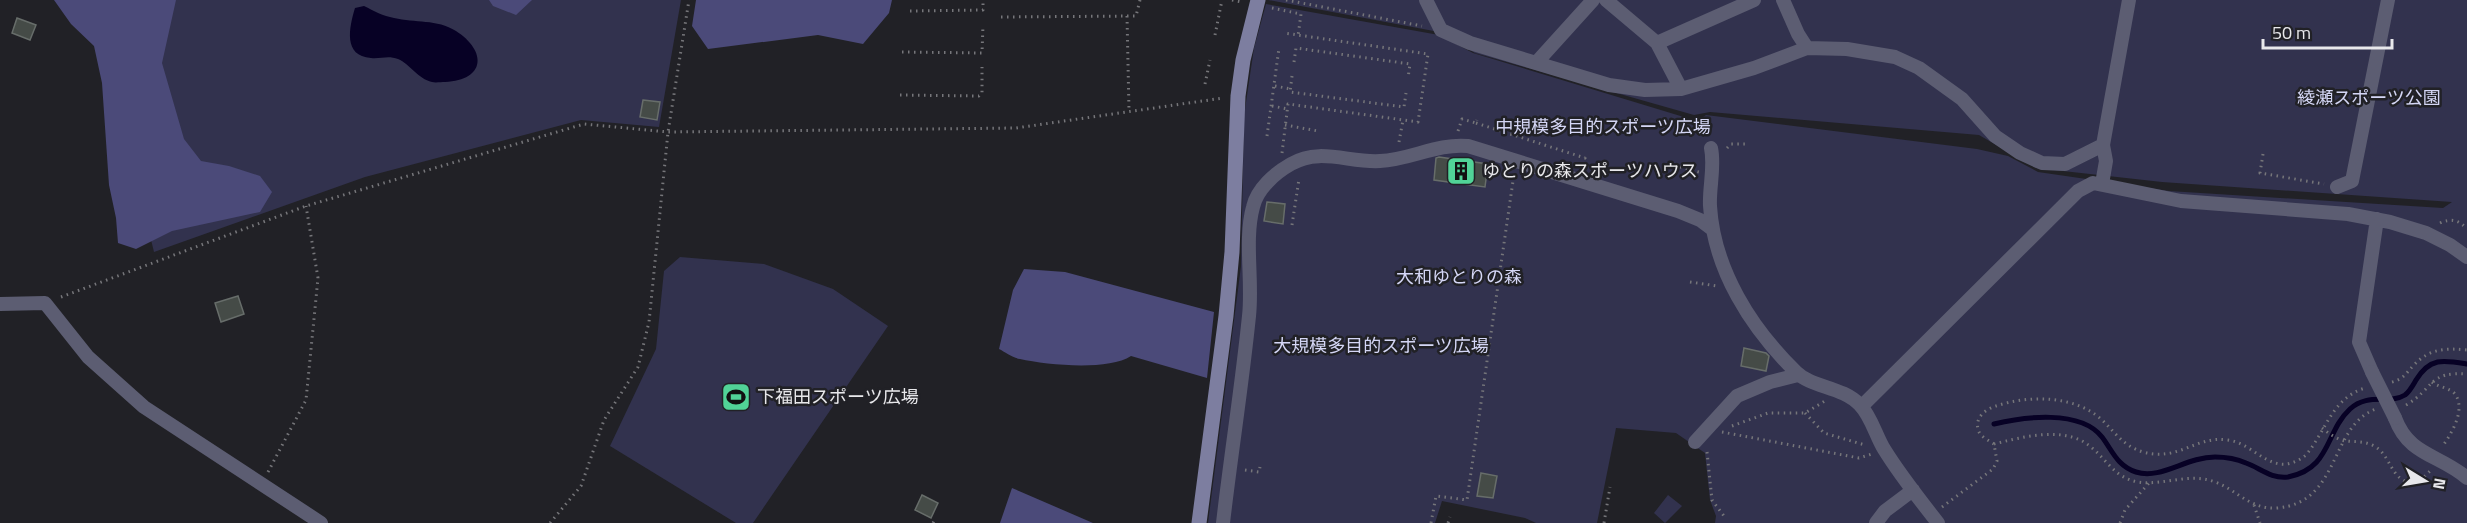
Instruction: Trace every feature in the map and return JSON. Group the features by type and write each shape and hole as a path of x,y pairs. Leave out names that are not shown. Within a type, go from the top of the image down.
{"street":[{"path":"1426,0 1441,30 1470,43 1609,85 1645,90 1681,90 1754,68 1807,48 1847,49 1895,57 1919,68 1962,99 1995,136 2020,153 2042,163 2065,164 2103,145"},
{"path":"1536,63 1593,0"},
{"path":"1606,0 1657,44 1681,90"},
{"path":"1657,44 1754,0"},
{"path":"1783,0 1807,48"},
{"path":"2102,184 2106,161 2103,145 2129,0"},
{"path":"2337,187 2352,181 2388,0"},
{"path":"1198,523 1226,316 1232,252 1238,96 1243,60 1257,2"},
{"path":"1223,523 1249,316 1253,206 1258,193 1270,180 1290,165 1316,155 1380,161 1455,145 1468,146 1678,211 1700,220 1712,229"},
{"path":"1712,152 1710,204 1712,229 1722,264 1740,303 1798,375 1842,391 1862,406 1884,449 1934,519"},
{"path":"1862,406 2078,191 2093,183 2181,201 2328,211 2377,219 2426,233 2467,257"},
{"path":"2377,219 2359,342 2371,379 2398,412 2401,434 2414,446 2467,478"},
{"path":"0,304 45,303 88,357 144,407 321,523"},
{"path":"1695,442 1737,396 1770,382 1798,375"},
{"path":"1876,523 1885,512 1913,490"}],"path":[{"path":"550,523 581,486 604,420 638,367 649,322 668,132 689,0"},
{"path":"910,10 983,10 983,0"},
{"path":"1001,17 1136,16 1140,0"},
{"path":"1215,35 1222,0"},
{"path":"1232,0 1257,2 1301,14 1298,36"},
{"path":"1286,0 1441,30"},
{"path":"1127,16 1129,111"},
{"path":"902,52 982,53 983,25"},
{"path":"1279,174 1288,104 1418,122 1428,54 1284,33"},
{"path":"1267,136 1279,48"},
{"path":"1294,62 1296,48 1410,64 1408,78"},
{"path":"1205,84 1210,60"},
{"path":"900,95 979,96 982,93 982,67"},
{"path":"1292,76 1290,92 1404,107 1406,93"},
{"path":"1274,86 1291,89"},
{"path":"45,303 306,206 584,124 668,132 1016,128 1238,96"},
{"path":"1271,106 1288,109"},
{"path":"1459,130 1462,119 1476,121 1585,158 1587,154"},
{"path":"1400,138 1402,120"},
{"path":"1286,125 1318,131"},
{"path":"1712,152 1731,144 1748,144"},
{"path":"2263,154 2260,172 2337,187"},
{"path":"1431,523 1436,496 1467,500 1516,160"},
{"path":"1292,225 1299,179"},
{"path":"262,485 306,400 318,278 306,206"},
{"path":"1690,282 1734,289"},
{"path":"2390,383 2401,380 2418,361 2436,350 2446,348 2467,350"},
{"path":"2398,412 2439,376 2451,372 2467,374"},
{"path":"2371,379 2333,411 2301,459 2284,464 2268,461 2237,442 2226,439 2206,440 2180,452 2158,455 2143,452 2125,444 2099,417 2079,404 2049,400 2012,402 1987,410 1979,420 1978,430 1980,435 1994,444 2036,435 2068,437 2092,448 2123,477 2149,483 2201,478 2216,482 2254,505 2276,508 2305,498 2326,479 2344,441 2365,413 2384,409"},
{"path":"1842,391 1805,413 1768,413 1716,431 1859,458 1884,449"},
{"path":"1805,413 1824,433 1884,449"},
{"path":"2322,429 2344,441"},
{"path":"1695,442 1706,436 1712,500 1724,516"},
{"path":"1934,519 1994,469 1996,461 1994,444"},
{"path":"2120,523 2125,510 2149,483"},
{"path":"1604,523 1610,487"},
{"path":"2254,505 2260,523"},
{"path":"1448,523 1450,517"}],"green space":[{"path":"83,0 681,0 659,127 581,120 365,177 154,252 95,10"},
{"name":"大和ゆとりの森","path":"1268,0 2467,0 2467,523 1715,523 1716,516 1710,500 1705,453 1676,433 1616,428 1597,523 1536,523 1525,518 1442,501 1435,523 1208,523 1241,266 1244,116 1254,48 1266,4 1439,35 1473,53 1697,121 1706,115 1977,149 2008,156 2038,172 2169,191 2443,208 2452,202 2162,182 2036,168 1979,135 1710,112 1694,115 1475,53 1439,32"},
{"name":"下福田スポーツ広場","path":"680,257 764,264 833,289 888,326 753,523 736,523 610,446 656,349 664,271"},
{"path":"1668,495 1682,506 1665,523 1654,513"}],"shaded area":[{"path":"54,0 176,0 162,63 184,139 201,161 229,166 260,176 272,192 260,212 172,231 136,249 118,243 116,218 109,185 102,83 94,46 71,24"},
{"path":"489,0 532,0 516,15 493,6"},
{"path":"696,0 892,0 889,13 863,44 818,35 708,49 692,26"},
{"path":"364,6 390,17 434,23 456,31 473,47 477,55 478,63 475,70 459,80 433,82 422,78 398,59 362,56 352,47 350,32 355,8"},
{"path":"1024,269 1065,272 1214,312 1207,378 1131,356 1108,364 1061,365 1017,358 999,349 1013,290"},
{"path":"1012,488 1093,523 1000,523"}],"building":[{"path":"17,18 36,25 30,40 12,33"},
{"path":"643,100 660,102 657,120 640,117"},
{"name":"ゆとりの森スポーツハウス","path":"1436,158 1488,164 1485,187 1434,180"},
{"path":"1267,202 1285,204 1283,224 1264,221"},
{"path":"238,296 244,314 221,322 215,303"},
{"path":"1744,348 1766,353 1769,356 1766,371 1741,366"},
{"path":"1481,473 1497,476 1493,498 1477,496"},
{"path":"922,495 938,503 931,518 915,510"}],"waterway":[{"path":"1994,424 2051,417 2080,422 2092,428 2102,437 2124,466 2145,474 2164,471 2194,460 2219,457 2231,458 2266,473 2288,477 2302,473 2320,458 2342,418 2357,404 2364,401 2399,398 2405,395 2421,373 2432,364 2444,361 2467,364"}],"place":[{"name":"ゆとりの森スポーツハウス","path":"1461,171"},
{"name":"下福田スポーツ広場","path":"736,397"}],"park label":[{"name":"綾瀬スポーツ公園","path":"2369,98"},
{"name":"中規模多目的スポーツ広場","path":"1603,127"},
{"name":"大規模多目的スポーツ広場","path":"1381,346"}]}
